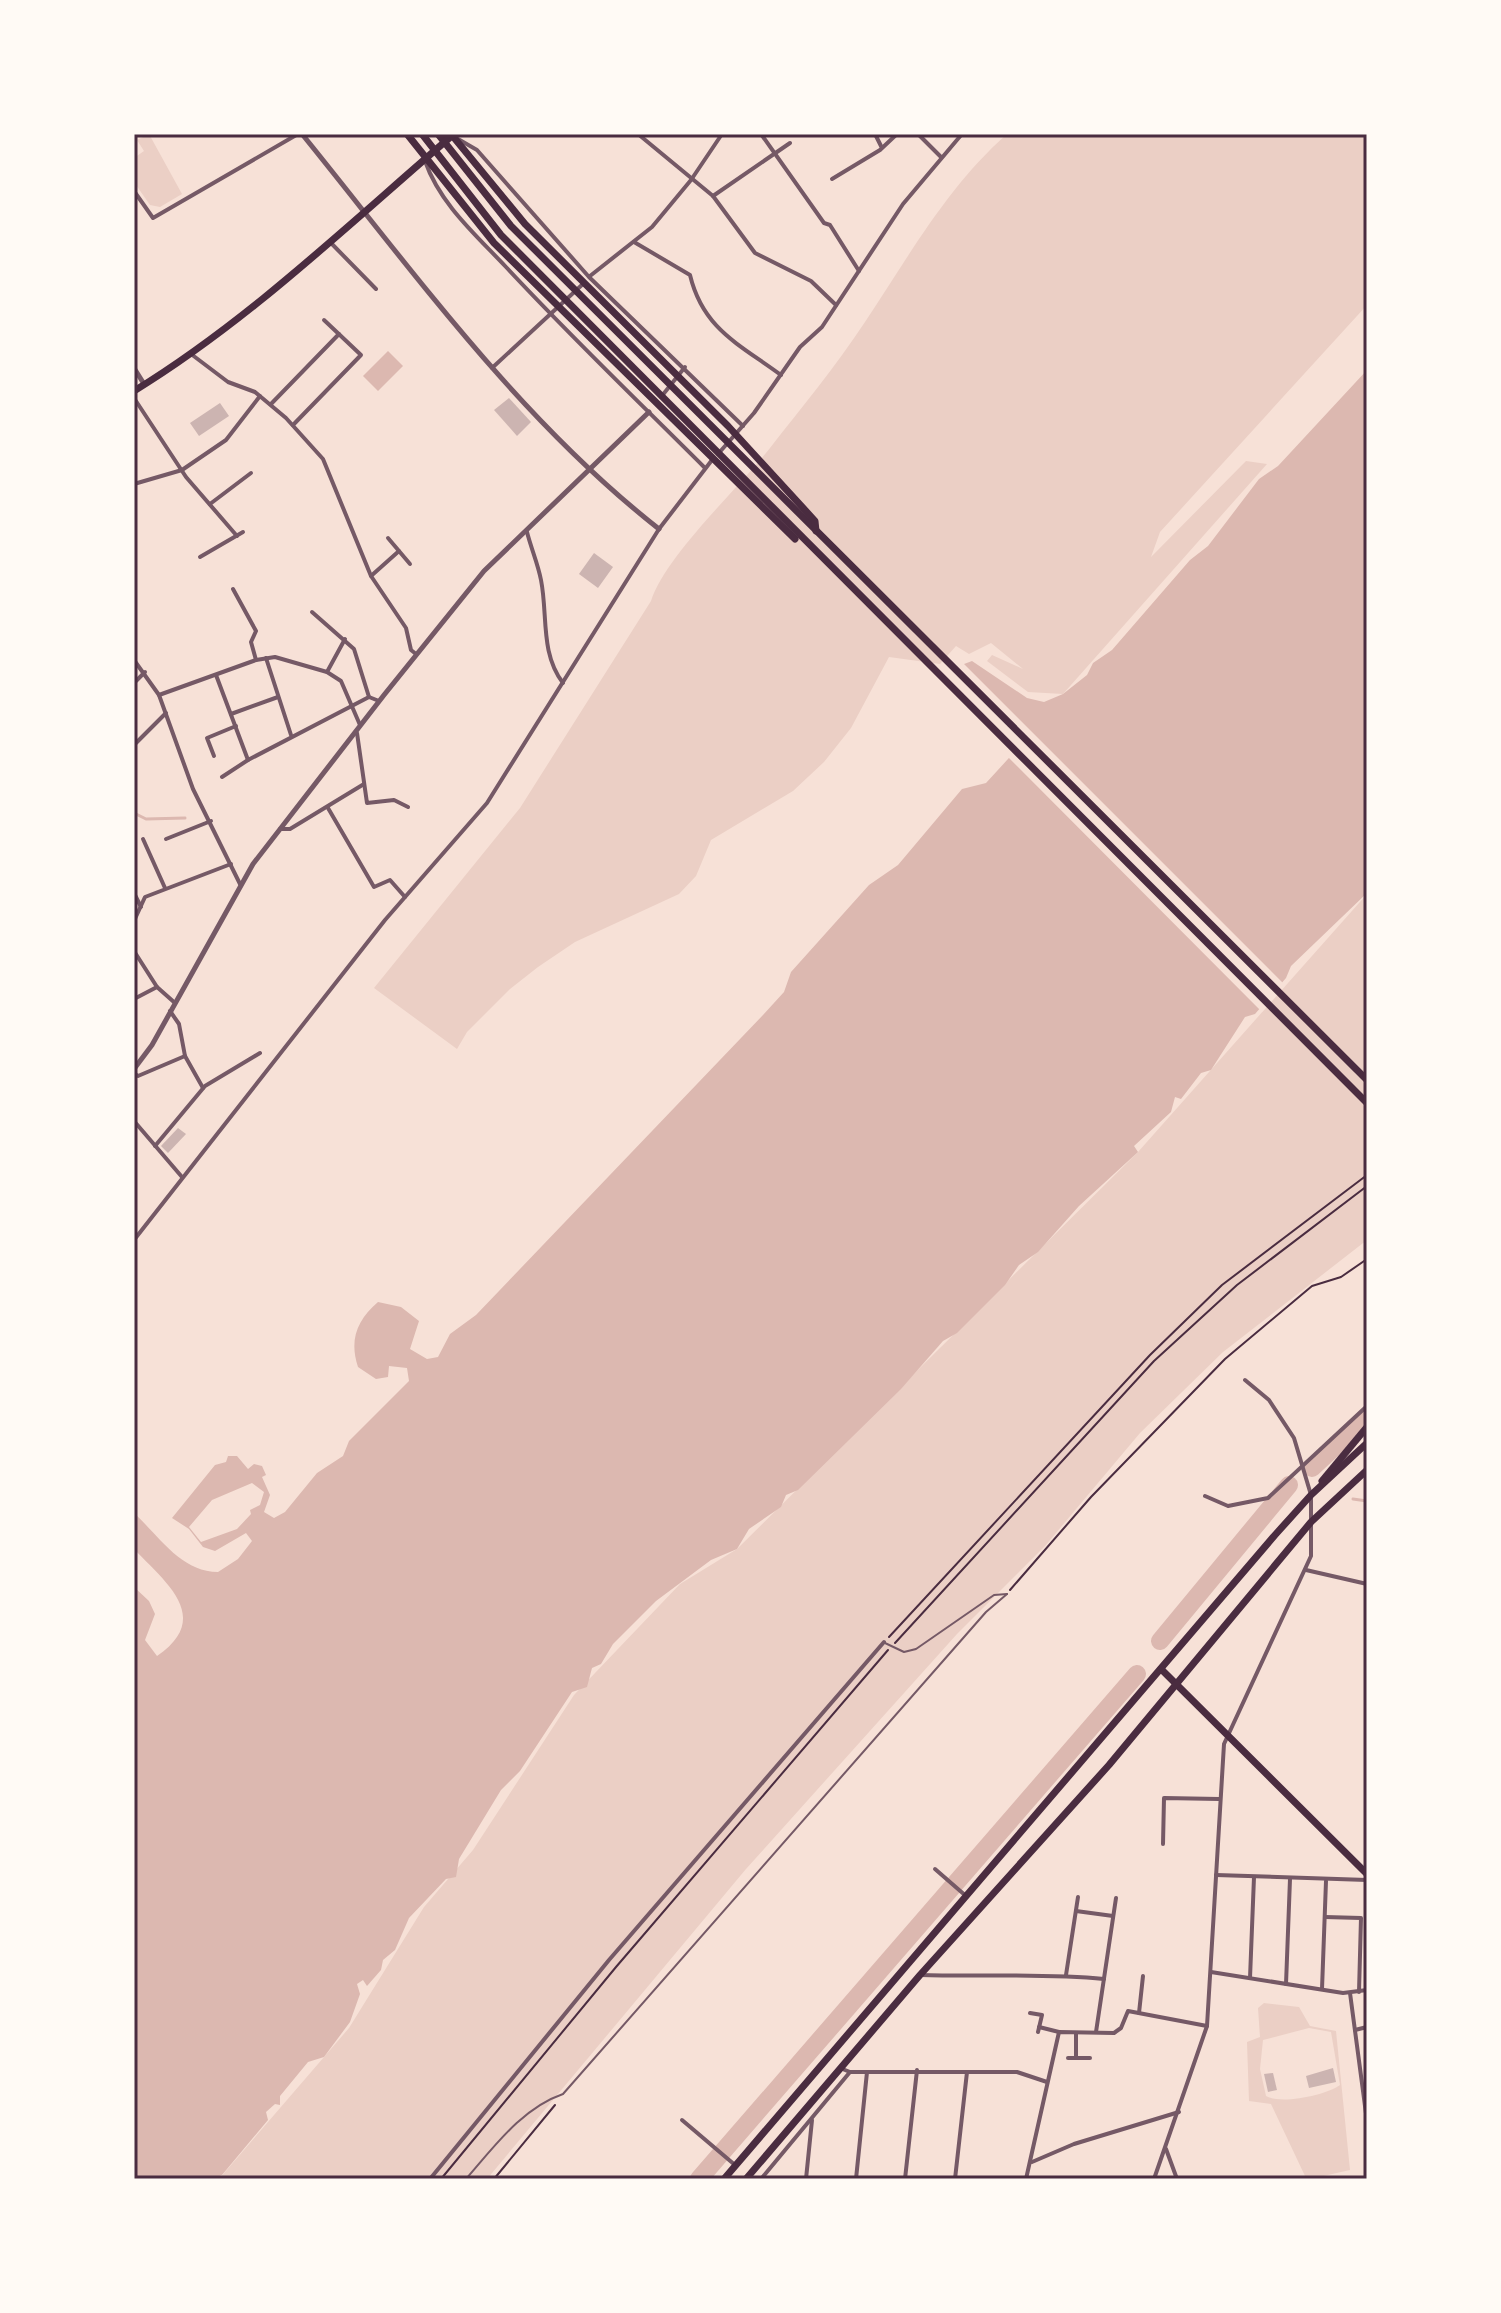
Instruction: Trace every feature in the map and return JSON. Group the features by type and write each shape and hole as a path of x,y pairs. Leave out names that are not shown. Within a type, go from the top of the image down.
{"main road":[{"path":"407,134 494,243 725,472 795,539 805,543"},
{"path":"422,134 501,235 1367,1103"},
{"path":"438,134 511,226 1367,1080"},
{"path":"134,391 191,354 366,212 453,135 500,195 728,426 815,521 817,532"},
{"path":"724,2179 1367,1427"},
{"path":"1311,1495 1367,1443"},
{"path":"746,2179 920,1975 1109,1765 1311,1522 1367,1470"},
{"path":"1161,1669 1367,1877"}],"street":[{"path":"134,191 153,218 300,134 492,368 590,470 659,529"},
{"path":"638,134 713,196 755,253 811,281 836,305"},
{"path":"492,368 552,316 585,278 652,227 691,180 722,134"},
{"path":"761,134 824,223 830,225 859,271"},
{"path":"875,134 881,146"},
{"path":"832,179 880,150 897,134"},
{"path":"918,134 941,157"},
{"path":"135,1236 180,1186 182,1177 405,897 487,803 659,529 836,305 903,204 962,134"},
{"path":"453,135 477,150 585,278 685,367 743,426"},
{"path":"713,196 790,143"},
{"path":"424,159 434,186 552,316 705,468"},
{"path":"329,241 376,289"},
{"path":"634,242 690,275 696,298 711,324 781,375"},
{"path":"293,425 361,355 324,320"},
{"path":"271,405 339,334"},
{"path":"191,354 228,382 260,396 293,425 323,459 371,576 406,628 411,650 416,654"},
{"path":"185,1056 138,1076 134,1071 240,884 465,592 649,412 685,367"},
{"path":"134,368 144,384"},
{"path":"134,484 182,470 226,440 260,396"},
{"path":"134,398 182,470 237,536"},
{"path":"210,504 251,473"},
{"path":"200,557 243,532"},
{"path":"527,532 541,581 548,649 563,683"},
{"path":"388,538 410,564"},
{"path":"371,576 399,551"},
{"path":"233,589 256,631 251,642 256,660"},
{"path":"312,612 354,649 369,697"},
{"path":"327,672 345,639"},
{"path":"159,695 266,658 275,657 327,672 341,681 352,706 358,728 367,803 394,800 408,807"},
{"path":"266,658 291,735"},
{"path":"134,660 159,695 193,789 240,884"},
{"path":"134,683 145,672"},
{"path":"216,675 248,760"},
{"path":"231,714 278,696"},
{"path":"222,777 291,735 369,697 379,701"},
{"path":"134,745 166,713"},
{"path":"214,756 207,738 236,726"},
{"path":"280,829 290,829 364,784"},
{"path":"328,808 374,887 390,880 405,897"},
{"path":"166,839 211,821"},
{"path":"143,839 165,889"},
{"path":"134,921 145,897 231,864"},
{"path":"134,893 141,907"},
{"path":"134,951 157,987 175,1003"},
{"path":"134,999 157,987"},
{"path":"170,1011 179,1024 185,1056 203,1088"},
{"path":"155,1146 203,1088 260,1053"},
{"path":"134,1121 182,1177"},
{"path":"1154,2179 1207,2026 1220,1760 1311,1556 1311,1495 1303,1462 1283,1418 1269,1400 1245,1380"},
{"path":"1205,1496 1228,1506 1268,1498 1303,1462 1367,1406"},
{"path":"1306,1570 1367,1584"},
{"path":"430,2179 609,1960 884,1642"},
{"path":"1163,1844 1164,1798 1219,1799"},
{"path":"935,1869 967,1897"},
{"path":"1216,1875 1326,1881 1367,1877"},
{"path":"1250,1978 1254,1877"},
{"path":"1286,1984 1290,1879"},
{"path":"1322,1989 1326,1881"},
{"path":"1066,1975 1078,1897"},
{"path":"1096,2032 1116,1898"},
{"path":"1076,1911 1113,1916"},
{"path":"1325,1917 1361,1918 1359,1992"},
{"path":"1211,1972 1350,1993 1367,1990"},
{"path":"920,1975 1024,1978 1044,1973 1104,1979"},
{"path":"1139,2013 1143,1976"},
{"path":"1350,1993 1367,2121"},
{"path":"1030,2013 1042,2015 1039,2030 1059,2032 1114,2033 1121,2028 1128,2011 1207,2026"},
{"path":"1355,2030 1367,2027"},
{"path":"1026,2179 1059,2032"},
{"path":"1076,2033 1076,2058"},
{"path":"1068,2058 1090,2058"},
{"path":"1360,2066 1367,2065"},
{"path":"840,2068 850,2072 1017,2072 1047,2082"},
{"path":"905,2179 917,2070"},
{"path":"761,2179 850,2072"},
{"path":"856,2179 867,2072"},
{"path":"955,2179 967,2072"},
{"path":"1032,2162 1074,2144 1179,2112"},
{"path":"806,2179 812,2118"},
{"path":"682,2120 735,2165"},
{"path":"1165,2147 1177,2179"}],"lane":[{"path":"884,1642 904,1652 916,1649 994,1595 1007,1594"},
{"path":"466,2179 517,2123 545,2100 563,2094 986,1612 1007,1594"}],"path":[{"path":"884,1642 1150,1355 1222,1285 1367,1175"},
{"path":"441,2179 616,1967 891,1647 1154,1361 1237,1285 1367,1186"},
{"path":"1007,1594 1091,1497 1225,1359 1312,1286 1341,1277 1367,1259"},
{"path":"494,2179 563,2094"}],"shaded area":[{"path":"149,134 182,194 160,207 150,205 134,182 134,158 144,151 137,140"},
{"path":"1007,134 1367,134 1367,305 1160,532 1151,557 1246,461 1267,464 1063,694 1028,692 987,661 992,655 1023,669 991,643 969,654 956,646 940,664 889,657 851,728 824,762 793,791 711,840 696,876 679,894 575,942 538,967 510,989 467,1032 457,1049 374,988 520,808 651,601 671,563 806,402 854,338 947,199"},
{"path":"388,351 403,366 378,391 363,376"},
{"path":"1367,370 1367,893 1291,966 1286,978 1255,1014 1245,1017 1211,1070 1201,1073 1181,1099 1175,1097 1171,1112 1134,1146 1138,1152 1079,1206 1038,1252 1019,1265 1005,1285 957,1333 943,1341 901,1389 798,1490 786,1495 781,1507 749,1529 737,1549 711,1560 656,1601 613,1644 601,1664 592,1668 587,1687 572,1692 520,1771 501,1790 459,1859 456,1877 446,1879 409,1918 395,1950 383,1960 381,1970 367,1986 363,1980 357,1984 360,1994 350,2022 324,2057 308,2062 280,2096 280,2105 275,2104 266,2112 268,2120 222,2175 212,2179 134,2179 134,1587 149,1601 155,1614 145,1640 157,1656 174,1642 182,1627 183,1613 169,1587 134,1549 134,1513 172,1551 193,1566 218,1572 238,1559 252,1541 246,1533 215,1551 203,1547 189,1529 172,1518 215,1465 226,1462 228,1456 237,1456 248,1469 254,1464 262,1466 266,1475 262,1477 270,1495 264,1512 274,1518 285,1512 317,1473 343,1456 349,1441 409,1381 407,1368 389,1366 388,1377 376,1379 358,1367 355,1339 360,1323 371,1309 378,1302 401,1307 419,1321 410,1349 427,1359 438,1357 450,1334 476,1315 763,1015 784,992 791,972 869,885 898,865 962,789 986,783 1019,747 948,670 972,661 1027,698 1044,702 1063,694 1087,675 1093,663 1112,650 1190,560 1208,546 1259,479 1278,466","holes":["252,1483 264,1492 260,1505 250,1510 251,1514 237,1529 201,1542 189,1527 212,1500"]},
{"path":"1367,894 1367,1240 1223,1352 1140,1433 1045,1546 957,1634 746,1869 487,2179 219,2179 349,2028 424,1907 473,1850 574,1695 680,1584 737,1549 1138,1152"},
{"path":"1264,2003 1299,2007 1310,2026 1336,2031 1350,2170 1310,2179 1305,2176 1271,2104 1249,2101 1247,2042 1260,2037 1258,2008","holes":["1309,2028 1331,2032 1340,2085 1303,2098 1273,2099 1266,2096 1260,2069 1263,2040"]}],"pier":[{"path":"961,661 1285,985 1262,1012 1006,755 1014,747 945,673 945,667"}],"building":[{"path":"509,398 531,422 517,436 494,410"},
{"path":"220,403 229,416 199,436 190,423"},
{"path":"594,553 613,567 598,588 579,574"},
{"path":"178,1128 186,1134 168,1153 161,1146"},
{"path":"1333,2068 1336,2082 1309,2088 1306,2076"},
{"path":"1273,2073 1277,2090 1268,2092 1264,2074"}],"waterway":[{"path":"134,813 146,819 185,818"},
{"path":"1312,1468 1367,1417"},
{"path":"1160,1641 1289,1485"},
{"path":"1353,1499 1367,1501"},
{"path":"699,2179 1137,1674"}]}
